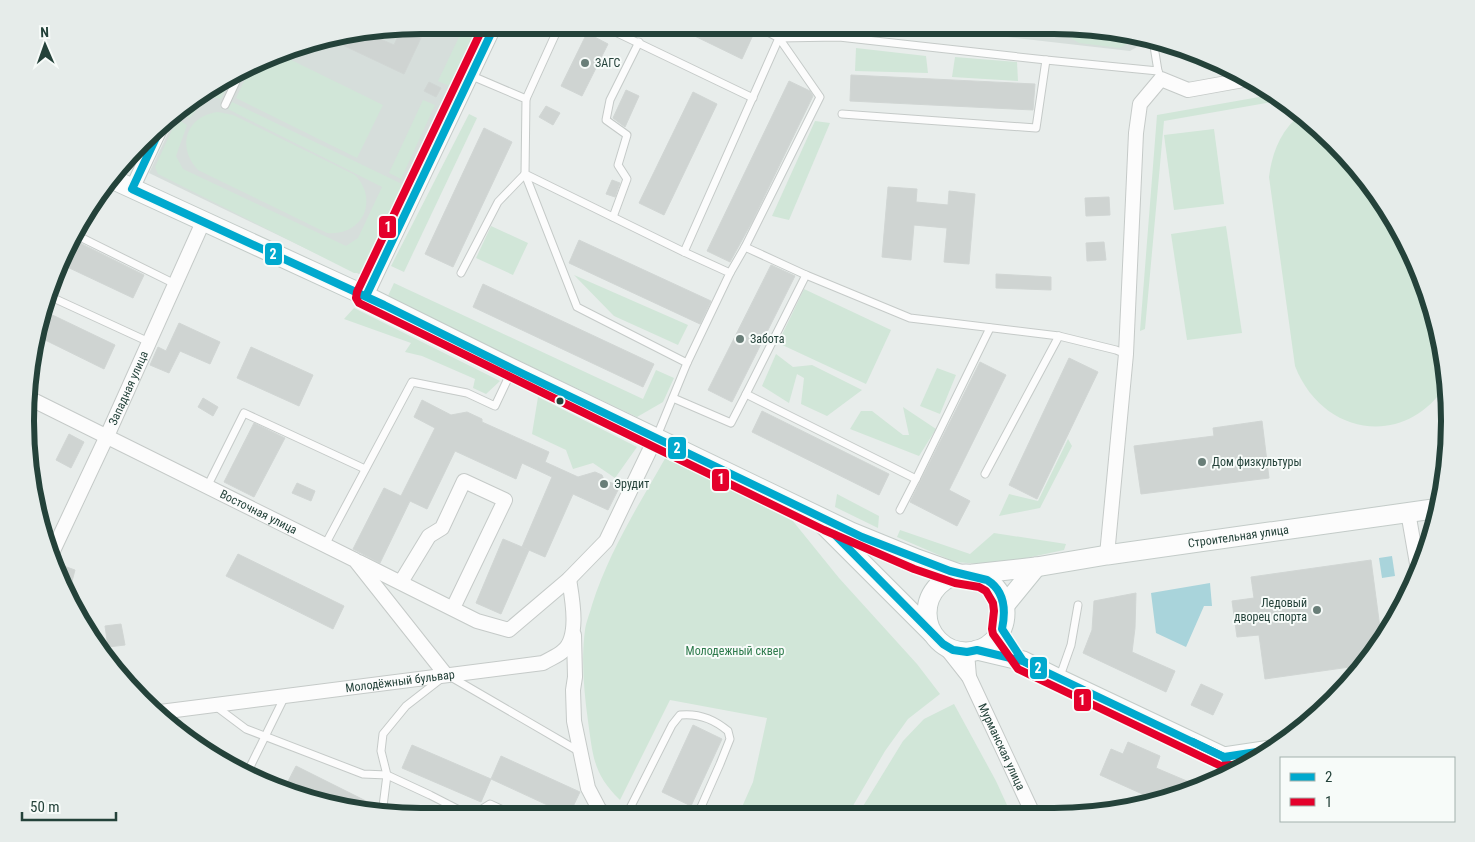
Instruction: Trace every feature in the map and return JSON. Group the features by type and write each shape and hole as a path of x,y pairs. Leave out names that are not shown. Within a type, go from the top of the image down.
{"street":[{"path":"366,296 491,34"},
{"path":"1107,555 1126,354 1136,133 1140,104 1159,75 1188,90 1238,81"},
{"path":"132,189 155,140"},
{"name":"Строительная улица","path":"117,181 366,296 851,532 917,560 966,574 1036,567 1107,555 1431,509"},
{"name":"Западная улица","path":"55,547 203,222"},
{"name":"Восточная улица","path":"35,401 355,560 446,675"},
{"path":"355,560 477,621 509,630 569,579 606,541 656,437"},
{"path":"401,582 428,536 442,528 464,481 505,500 453,608"},
{"path":"1408,512 1416,558"},
{"name":"Строительная улица","path":"812,513 939,640"},
{"path":"1005,605 1036,567"},
{"path":"969,677 930,627 927,614 931,597 936,589 946,580 966,574 992,584 1000,593 1005,605 1006,616 1002,629 993,642 972,651"},
{"path":"569,579 573,604 574,632 575,677 572,690 574,721 588,788 598,808"},
{"path":"1002,629 1023,661"},
{"name":"Молодёжный бульвар","path":"165,711 543,663 565,650 574,632"},
{"path":"939,640 953,650 972,651 1023,661 1228,765"},
{"path":"969,677 972,651"},
{"name":"Мурманская улица","path":"969,677 1030,808"}],"lane":[{"path":"556,34 526,99 525,174 577,307 687,363"},
{"path":"621,34 753,98"},
{"path":"771,34 779,38 839,37 1046,60 1159,75 1154,47"},
{"path":"656,437 687,363 730,272 820,97 779,38 778,34"},
{"path":"684,252 779,38"},
{"path":"613,217 627,179 618,165 627,135 606,120 610,100 639,42"},
{"path":"842,114 1036,128 1046,60"},
{"path":"472,76 526,99"},
{"path":"225,105 236,81"},
{"path":"525,174 684,252 730,272"},
{"path":"461,273 498,202 525,174"},
{"path":"80,238 175,284"},
{"path":"744,247 910,318 1059,336 1126,354"},
{"path":"672,398 731,423 806,275"},
{"path":"54,298 149,342"},
{"path":"900,510 990,328"},
{"path":"985,474 1059,336"},
{"path":"325,545 412,382 467,393 495,406 513,369"},
{"path":"746,394 916,479"},
{"path":"207,487 244,413 366,469"},
{"path":"1058,680 1071,645 1078,605"},
{"path":"383,806 387,775 381,751 383,734 406,706 446,675 581,752"},
{"path":"250,768 285,696"},
{"path":"214,705 246,729 363,774 387,775 456,808"},
{"path":"630,808 672,725 680,715 689,714 706,717 723,726 728,731 730,739 701,808"},
{"path":"484,808 490,804 499,808"}],"shaded area":[{"path":"421,34 476,34 361,275 149,173 172,125 206,99 227,86 273,63 321,47 370,37"},
{"path":"980,34 1079,35 1105,37 1142,44 1130,51"}],"green space":[{"path":"454,34 473,34 449,86 438,81 459,37"},
{"path":"1064,34 1105,37 1131,41 1120,48 1079,43"},
{"path":"856,48 926,56 928,73 855,71"},
{"path":"955,57 1017,62 1018,81 952,77"},
{"path":"287,58 383,105 357,158 236,98 247,76"},
{"path":"227,86 221,99 210,97"},
{"path":"1264,96 1273,102 1164,121 1145,329 1140,331 1157,115"},
{"path":"423,100 435,105 401,179 389,173"},
{"path":"203,101 190,118 184,115"},
{"path":"232,102 404,185 363,273 354,273 158,174 155,167 178,120 187,125 176,156 183,169 346,246 358,238 382,187 228,109"},
{"path":"218,112 233,115 355,175 366,195 366,205 358,223 350,229 327,233 198,170 187,152 188,134 198,120"},
{"path":"469,114 477,118 404,272 391,266"},
{"path":"1296,119 1328,147 1361,185 1389,227 1412,273 1421,297 1434,345 1440,392 1429,405 1409,419 1387,426 1365,426 1344,420 1324,408 1308,390 1295,366 1269,177 1275,150 1283,134"},
{"path":"815,121 830,123 789,220 772,216"},
{"path":"1214,129 1224,204 1174,210 1164,135"},
{"path":"491,226 528,243 513,275 476,258"},
{"path":"1226,226 1242,333 1187,340 1171,234"},
{"path":"574,275 688,325 678,345 614,316"},
{"path":"394,283 643,399 656,370 674,378 663,402 637,417 387,298"},
{"path":"804,289 891,330 866,384 778,343"},
{"path":"354,308 500,381 486,394 473,388 475,379 422,356 405,352 411,343 344,319"},
{"path":"776,354 793,367 812,365 862,390 827,416 801,404 804,378 797,374 789,403 762,386"},
{"path":"937,368 956,375 940,414 920,406"},
{"path":"538,397 637,447 615,478 593,463 573,469 566,450 532,434"},
{"path":"903,407 936,429 919,456 850,429 861,411 872,411 903,435 909,435"},
{"path":"1068,439 1072,446 1040,508 999,516 1009,494 1038,501"},
{"name":"Молодежный сквер","path":"667,455 788,515 839,578 917,664 940,694 908,719 885,751 852,808 742,808 753,782 767,718 670,700 620,800 604,782 593,755 585,699 584,641 586,627 599,585 616,546"},
{"path":"837,494 879,516 878,528 835,507"},
{"path":"900,530 970,554 994,533 1066,544 1064,550 993,565 955,562 897,537"},
{"path":"954,704 996,781 1008,808 862,808 903,741 924,719"}],"water":[{"path":"1392,556 1395,576 1382,578 1379,558"},
{"path":"1210,583 1212,606 1204,606 1186,647 1156,633 1151,593"}],"building":[{"path":"423,34 404,74 338,43 375,37 394,45 399,35"},
{"path":"587,34 608,44 582,96 561,86"},
{"path":"691,34 751,34 753,35 742,59"},
{"path":"851,75 1035,84 1033,110 850,101"},
{"path":"789,81 810,91 813,96 752,222 730,262 707,251"},
{"path":"429,82 441,88 436,97 424,91"},
{"path":"626,90 639,96 625,127 613,118"},
{"path":"693,92 717,104 664,215 639,203"},
{"path":"546,106 560,113 553,125 539,117"},
{"path":"484,128 512,142 453,267 425,254"},
{"path":"612,180 620,183 615,197 606,194"},
{"path":"888,187 917,189 916,202 948,205 949,191 975,194 969,264 944,262 947,228 914,225 911,260 882,257"},
{"path":"1109,197 1110,215 1086,216 1085,198"},
{"path":"579,240 711,301 700,324 569,263"},
{"path":"78,242 144,275 133,298 66,266"},
{"path":"1104,242 1106,260 1087,261 1086,243"},
{"path":"771,265 795,276 732,402 708,390"},
{"path":"996,274 1051,277 1051,290 996,288"},
{"path":"483,284 654,364 643,387 473,307"},
{"path":"49,313 115,345 104,369 43,339"},
{"path":"179,323 220,342 210,364 180,351 169,373 150,365 158,347 166,351"},
{"path":"251,347 313,375 299,406 237,378"},
{"path":"1069,358 1098,372 1037,499 1009,485"},
{"path":"980,362 1006,375 949,490 970,501 957,526 910,502"},
{"path":"203,398 218,407 213,416 198,407"},
{"path":"422,400 451,415 467,412 482,419 482,422 549,452 545,462 578,477 595,472 602,475 604,480 620,486 608,510 573,494 545,557 529,550 501,614 476,603 503,539 522,547 552,477 522,463 516,479 455,451 427,509 410,501 380,563 353,549 384,488 401,496 435,428 414,417"},
{"path":"762,411 889,474 879,495 752,432"},
{"name":"Дом физкультуры","path":"1262,421 1269,478 1141,494 1134,446 1214,436 1213,428"},
{"path":"254,423 285,438 254,497 224,482"},
{"path":"69,434 84,442 71,468 56,460"},
{"path":"297,483 315,491 311,501 292,493"},
{"path":"238,554 344,606 333,629 226,576"},
{"name":"Ледовый дворец спорта","path":"1371,560 1380,629 1353,667 1265,679 1259,635 1237,637 1232,601 1254,598 1251,577"},
{"path":"62,565 75,570 71,585 63,569"},
{"path":"1136,593 1132,652 1175,671 1166,692 1083,653 1092,630 1094,601"},
{"path":"121,624 125,645 108,647 105,626"},
{"path":"1201,684 1223,694 1213,715 1191,705"},
{"path":"693,725 722,739 691,806 662,792"},
{"path":"1128,742 1160,756 1156,768 1191,783 1148,797 1100,775 1111,749 1123,754"},
{"path":"412,745 491,779 481,802 402,768"},
{"path":"501,756 580,792 572,808 554,808 491,779"},
{"path":"296,766 375,805 345,801 287,784"}],"transit line":[{"name":"1","path":"480,34 357,292 356,298 359,303 824,530 914,569 955,583 979,587 986,591 993,603 993,634 1018,669 1221,766 1230,765"},
{"name":"2","path":"366,296 491,34"},
{"name":"2","path":"155,140 132,189 384,305 862,537 950,571 987,580 993,584 1001,595 1004,608 1002,629 1023,661 1224,757 1229,766"},
{"name":"2","path":"835,535 943,644 953,650 967,652 977,650 1023,661 1042,671"},
{"name":"2","path":"1193,742 1224,757 1254,752"}],"place":[{"name":"ЗАГС","path":"585,63"},
{"name":"Забота","path":"740,339"},
{"name":"Дом физкультуры","path":"1202,462"},
{"name":"Эрудит","path":"604,484"},
{"name":"Ледовый дворец спорта","path":"1317,610"}]}
